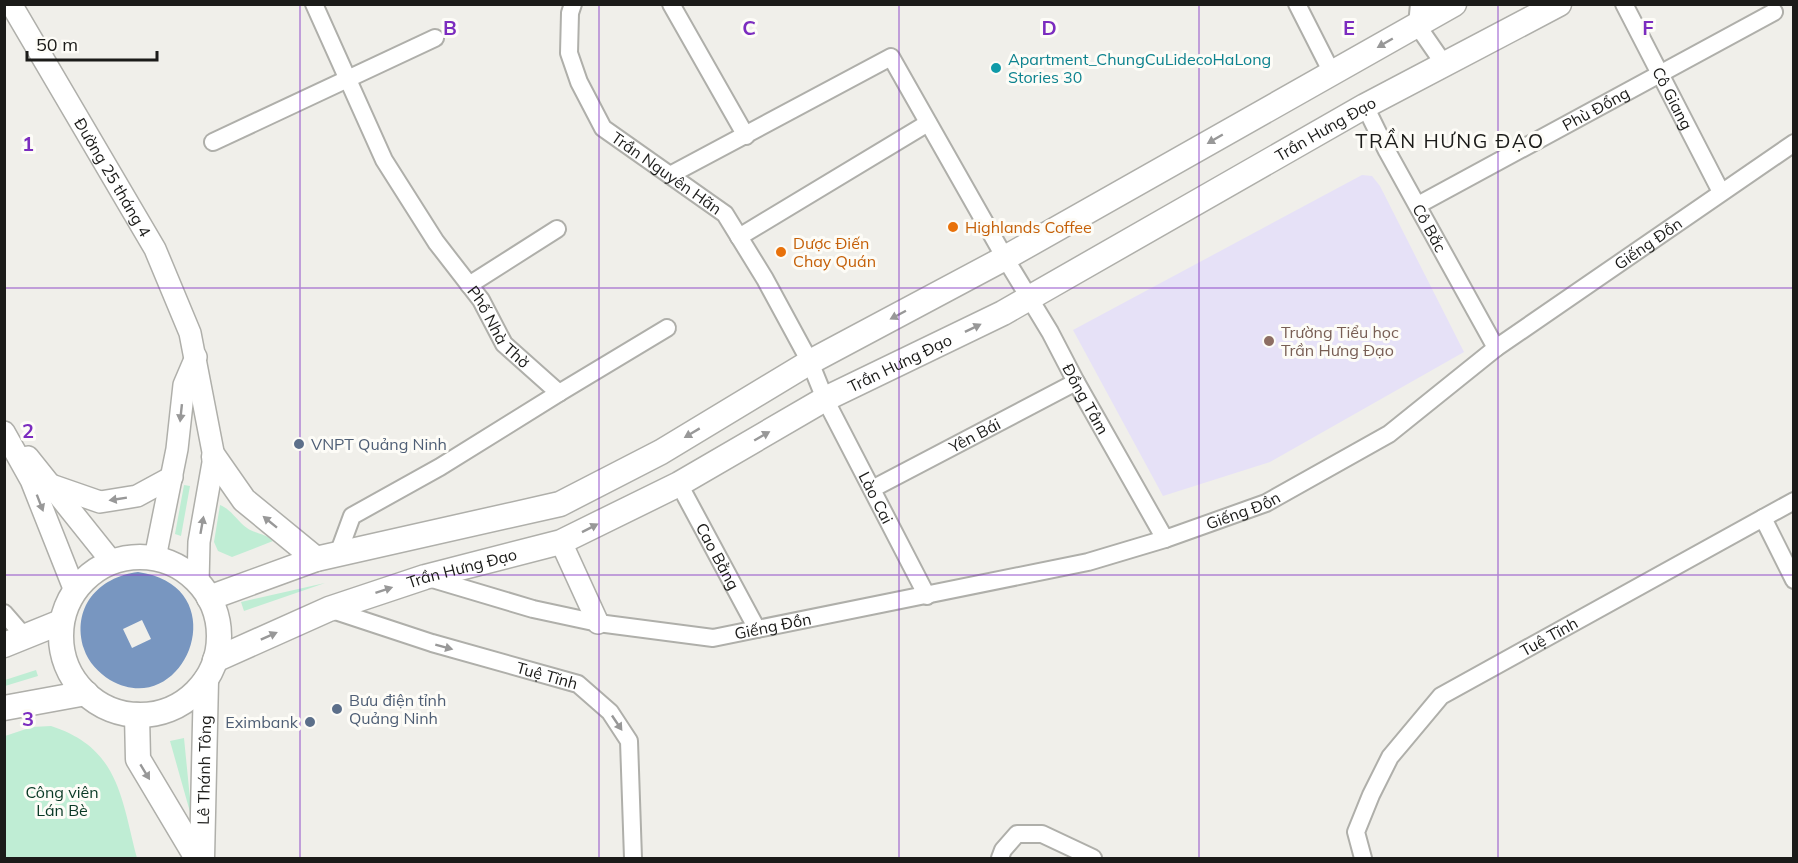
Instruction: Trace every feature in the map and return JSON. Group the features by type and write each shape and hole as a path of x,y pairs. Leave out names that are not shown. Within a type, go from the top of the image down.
{"main road":[{"path":"204,590 327,556 560,504 661,452 810,362 1005,258 1332,73 1418,15 1454,4"},
{"name":"Trần Hưng Đạo","path":"210,670 329,609 425,577 561,542 679,484 825,399 1030,298 1365,106 1559,4"},
{"path":"214,457 244,500 327,556"},
{"path":"134,557 155,558 171,564 204,590 219,628 210,670 196,692 171,709 137,715 110,708 86,693 66,663 61,640 61,622 75,591 85,579 112,562 134,557"},
{"path":"14,640 61,622"},
{"name":"Lê Thánh Tông","path":"202,858 210,670"},
{"path":"4,708 86,693"},
{"path":"137,715 138,759 197,858"}],"street":[{"name":"Đường 25 tháng 4","path":"11,4 155,249 190,333 214,457 199,542 204,590"},
{"name":"Phố Nhà Thờ","path":"314,4 384,160 436,242 481,300 504,344 559,393"},
{"name":"Trần Nguyên Hãn","path":"573,4 570,13 569,53 579,82 603,128 725,214 810,362 825,399"},
{"path":"670,175 746,136 671,4"},
{"path":"1297,4 1332,73"},
{"name":"Cô Giang","path":"1624,4 1721,192"},
{"name":"Phù Đổng","path":"1418,205 1774,12"},
{"path":"1418,15 1444,64"},
{"path":"213,142 435,38"},
{"name":"Đồng Tâm","path":"746,136 891,57 1165,539"},
{"name":"Cô Bắc","path":"1365,106 1496,348"},
{"path":"739,237 928,123"},
{"name":"Giếng Đồn","path":"425,577 533,609 598,624 713,638 1088,562 1165,539 1266,502 1389,434 1496,348 1794,143"},
{"path":"469,285 557,229"},
{"path":"327,556 352,516 440,467 667,328"},
{"path":"155,558 171,477 184,385 196,357"},
{"name":"Yên Bái","path":"872,489 1076,382"},
{"name":"Lào Cai","path":"825,399 927,596"},
{"path":"4,431 51,485 112,562"},
{"path":"4,431 31,480 75,591"},
{"path":"51,485 100,502 137,496 171,477"},
{"name":"Cao Bằng","path":"679,484 757,629"},
{"name":"Tuệ Tĩnh","path":"1363,858 1356,832 1371,795 1390,757 1441,696 1794,501"},
{"path":"1762,518 1794,580"},
{"path":"561,542 598,624"},
{"name":"Tuệ Tĩnh","path":"329,609 432,643 578,684 594,696 610,712 629,741 633,858"},
{"path":"4,613 14,640"},
{"path":"1000,858 1003,850 1017,834 1042,834 1093,858"}],"shaded area":[{"name":"Trường Tiểu học Trần Hưng Đạo","path":"1362,175 1372,176 1380,186 1464,352 1270,462 1163,496 1073,330"}],"green space":[{"path":"184,485 190,486 181,536 175,534"},
{"path":"220,505 247,528 273,541 232,557 218,551 214,542"},
{"path":"325,583 244,611 241,602"},
{"path":"36,670 38,676 5,686 5,680"},
{"name":"Công viên Lán Bè","path":"51,726 74,735 91,747 104,761 121,795 137,858 5,858 5,736 32,727"},
{"path":"184,738 192,819 170,741"}],"water":[{"path":"138,572 169,582 187,601 193,624 190,647 178,668 160,683 137,688 110,680 94,667 84,649 81,620 85,608 100,588 124,575","holes":["142,620 151,639 132,648 123,629"]}],"place":[{"name":"Apartment_ChungCuLidecoHaLong Stories 30","path":"996,68"},
{"name":"Highlands Coffee","path":"953,227"},
{"name":"Dược Điến Chay Quán","path":"781,252"},
{"name":"Trường Tiểu học Trần Hưng Đạo","path":"1269,341"},
{"name":"VNPT Quảng Ninh","path":"299,444"},
{"name":"Bưu điện tỉnh Quảng Ninh","path":"337,709"},
{"name":"Eximbank","path":"310,722"}],"district":[{"name":"TRẦN HƯNG ĐẠO","path":"1450,140"}]}
